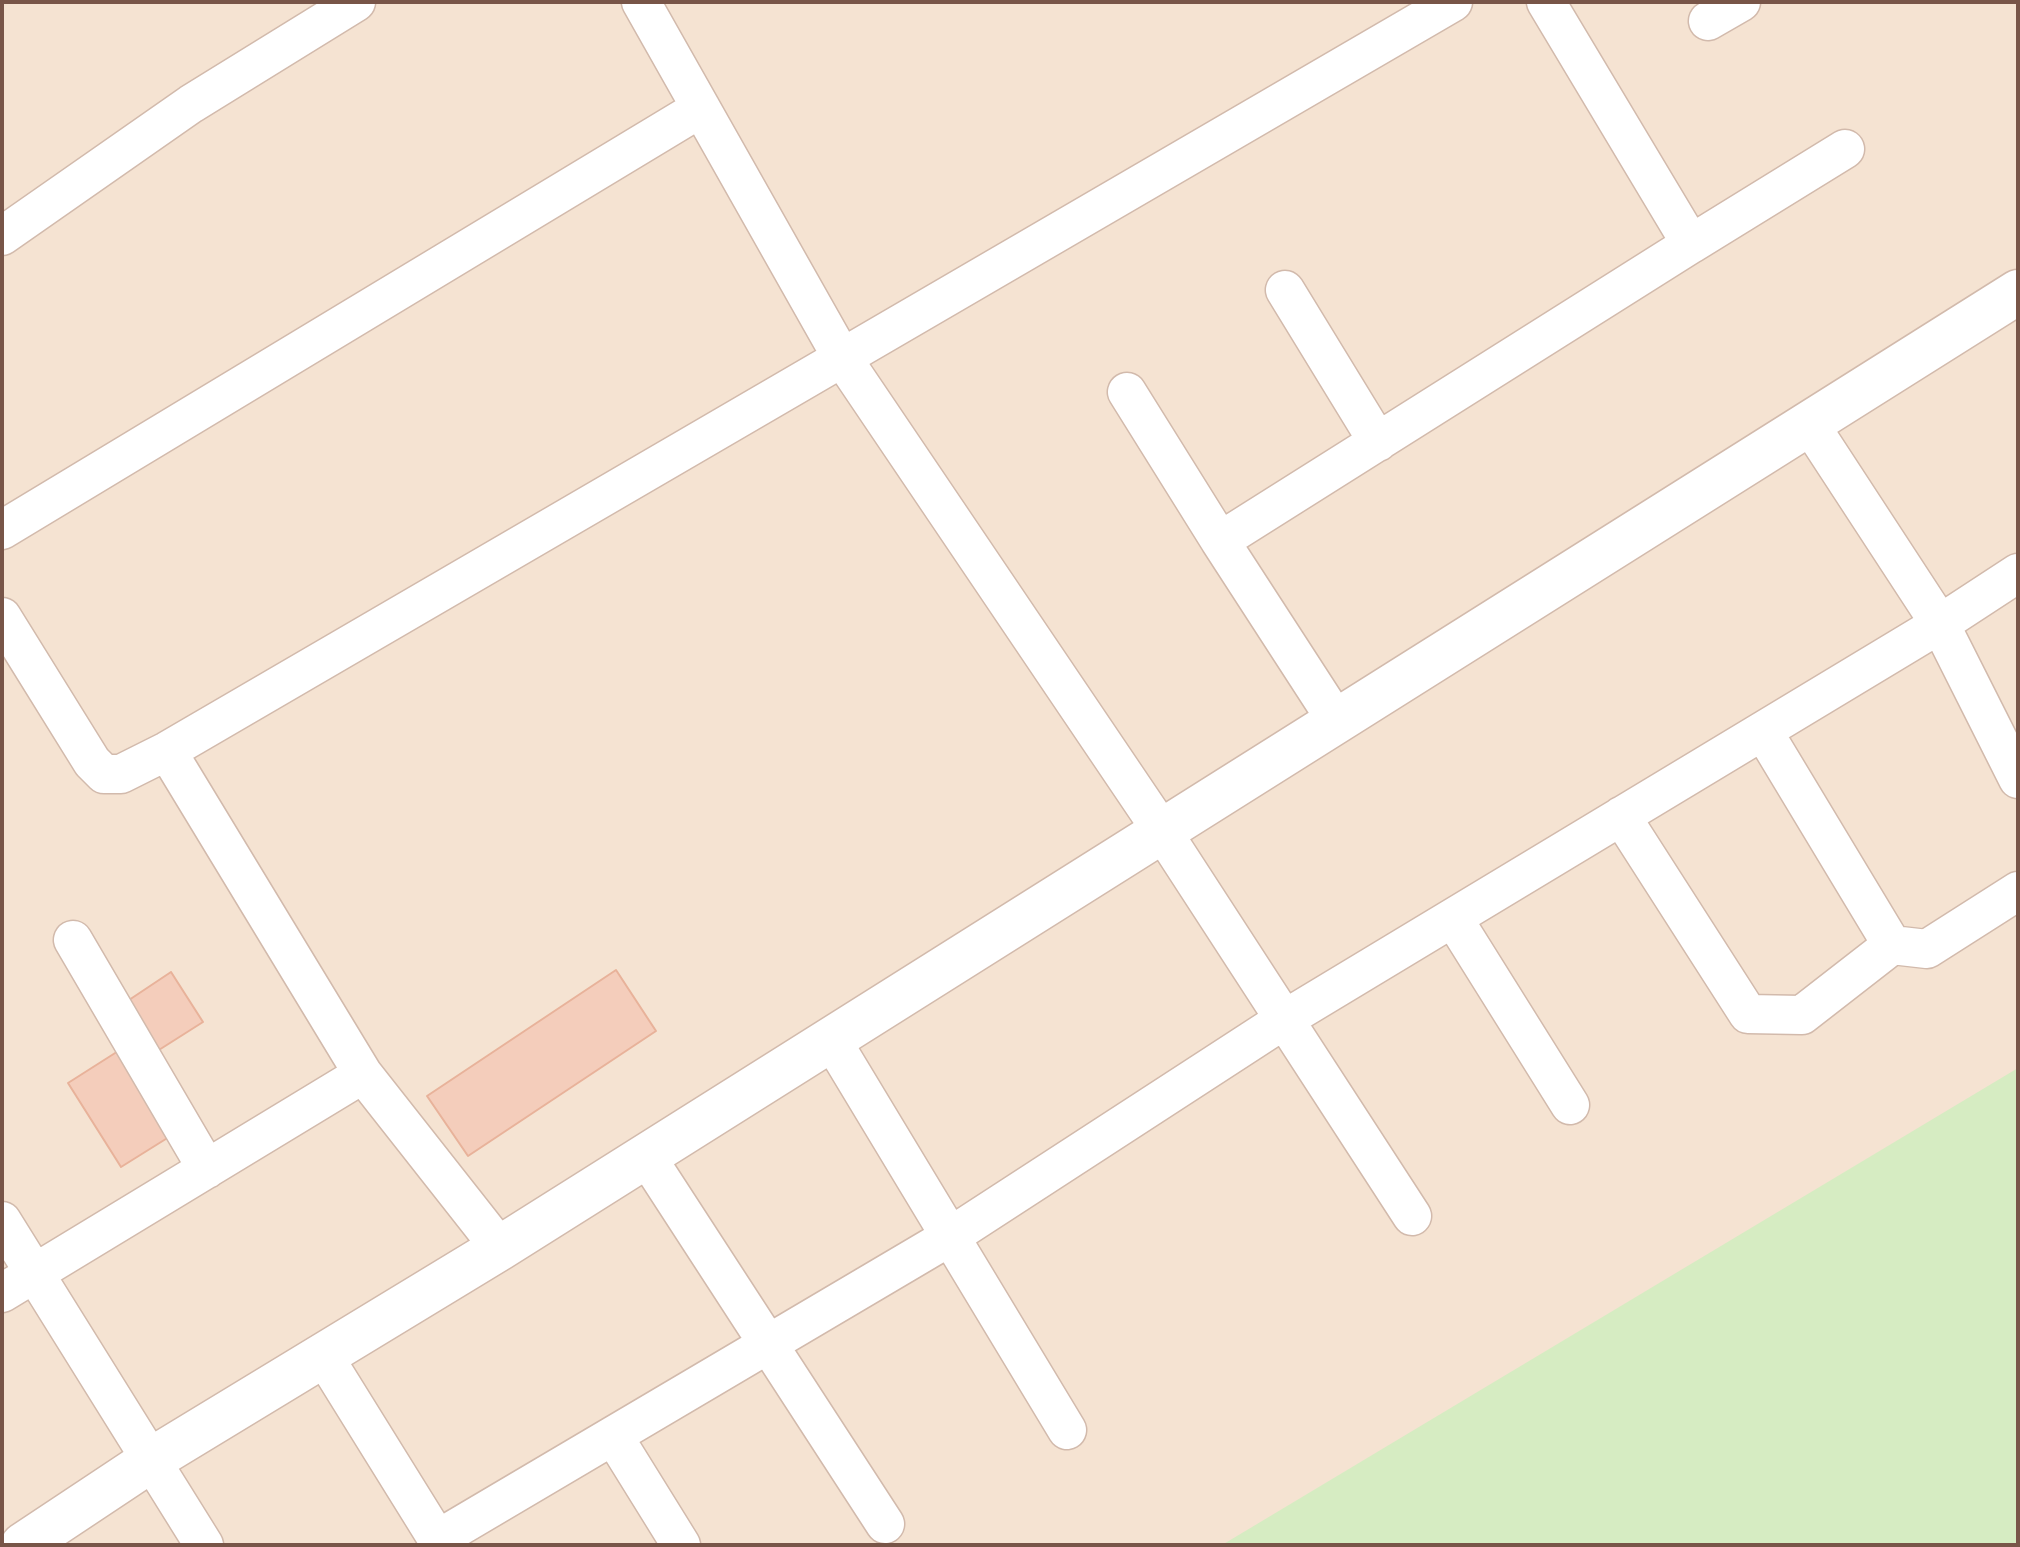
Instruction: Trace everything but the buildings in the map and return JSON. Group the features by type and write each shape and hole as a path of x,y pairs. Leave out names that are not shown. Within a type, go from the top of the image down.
{"street":[{"path":"2,236 191,104 356,2"},
{"path":"641,2 841,356 1162,831 1412,1216"},
{"path":"2,617 92,762 104,774 121,774 167,751 1453,2"},
{"path":"1546,2 1691,244"},
{"path":"1708,21 1741,2"},
{"path":"2,530 701,108"},
{"path":"1220,541 1845,149"},
{"path":"1285,290 1378,442"},
{"path":"23,1545 151,1460 500,1248 2018,292"},
{"path":"1127,392 1336,720"},
{"path":"1810,425 1940,624 2018,779"},
{"path":"323,1355 440,1542 951,1236 1285,1019 1940,624 2018,573"},
{"path":"1763,731 1892,945"},
{"path":"167,751 363,1074 500,1248"},
{"path":"1621,816 1748,1014 1802,1015 1892,945 1927,949 2018,891"},
{"path":"1453,918 1570,1105"},
{"path":"73,940 207,1169"},
{"path":"831,1039 1067,1430"},
{"path":"2,1293 363,1074"},
{"path":"646,1156 885,1524"},
{"path":"2,1221 204,1545"},
{"path":"614,1437 681,1545"}],"shaded area":[{"path":"2,2 2018,2 2018,1545 2,1545"}],"green space":[{"path":"2018,1068 2018,1545 1222,1545"}]}
